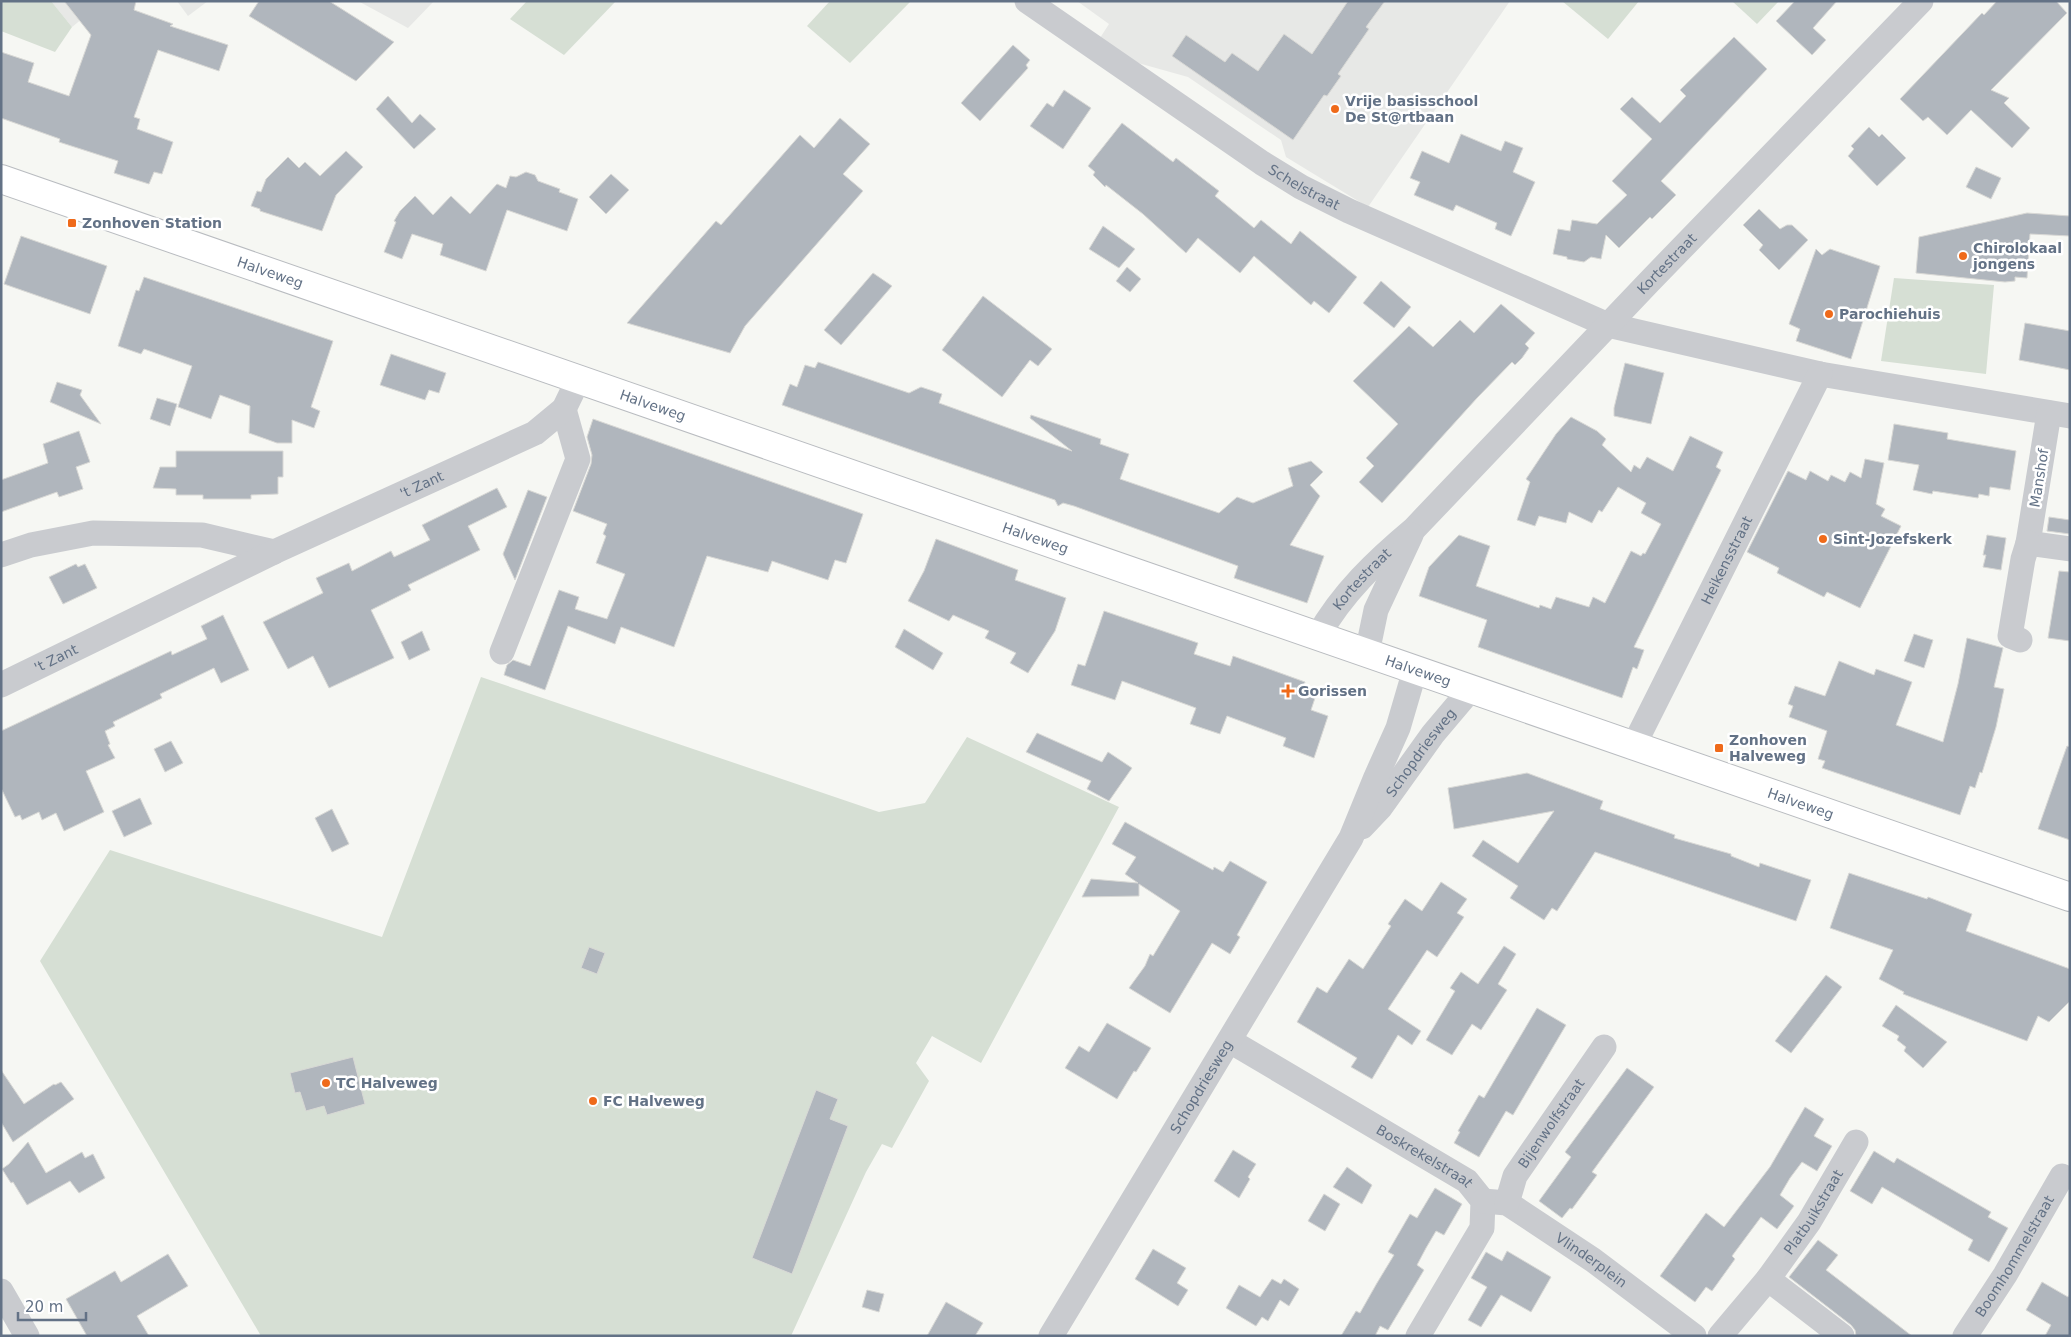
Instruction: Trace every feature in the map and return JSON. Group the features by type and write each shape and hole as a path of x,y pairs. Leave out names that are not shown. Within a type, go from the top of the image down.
{"main road":[{"name":"Halveweg","path":"1,179 2070,898"}],"street":[{"name":"Schelstraat","path":"1026,1 1262,163 1301,187 1349,211 1608,324"},
{"name":"Kortestraat","path":"1318,636 1331,613 1353,586 1414,528 1608,324 1921,1"},
{"path":"1608,324 1820,374 2059,414"},
{"name":"Heikensstraat","path":"1633,747 1820,374"},
{"name":"'t Zant","path":"1,685 274,552 535,433 564,409 578,380"},
{"path":"502,652 578,459 564,409"},
{"name":"Manshof","path":"2020,640 2010,636 2023,560 2059,414"},
{"name":"Kortestraat","path":"1367,653 1376,610 1414,528"},
{"path":"1,555 31,545 93,533 202,535 274,552"},
{"path":"2028,543 2070,549"},
{"name":"Schopdriesweg","path":"1051,1336 1351,838 1398,728 1415,670"},
{"name":"Schopdriesweg","path":"1351,838 1380,808 1432,734 1471,689"},
{"name":"Boskrekelstraat","path":"1230,1041 1467,1181 1495,1202 1482,1228 1418,1336"},
{"name":"Bijenwolfstraat","path":"1495,1202 1604,1047"},
{"name":"Platbuikstraat","path":"1768,1278 1809,1222 1856,1142"},
{"name":"Boomhommelstraat","path":"1966,1336 2005,1274 2062,1176"},
{"name":"Vlinderplein","path":"1495,1202 1593,1260 1694,1336"},
{"path":"1720,1336 1768,1278 1842,1336"},
{"path":"1,1291 27,1336"}],"shaded area":[{"path":"1,1 51,1 72,27 55,52 1,31"},
{"path":"51,1 104,1 72,27"},
{"path":"177,1 208,1 188,16"},
{"path":"358,1 434,1 408,28"},
{"path":"527,1 616,1 564,55 510,19"},
{"path":"830,1 911,1 850,63 807,26"},
{"name":"Vrije basisschool De St@rtbaan","path":"1077,1 1510,1 1368,207 1286,157 1281,140 1188,77 1138,63 1100,38 1109,24"},
{"path":"1562,1 1639,1 1608,39"},
{"path":"1732,1 1779,1 1757,24"},
{"path":"1894,278 1994,285 1986,374 1881,361"},
{"path":"481,677 879,812 925,803 967,737 1119,807 981,1063 932,1036 916,1063 929,1081 892,1148 882,1144 866,1172 791,1336 261,1336 40,961 110,850 382,937"}],"building":[{"path":"64,1 136,1 134,10 173,24 170,26 228,45 219,71 158,50 134,117 140,119 137,129 173,142 162,174 154,172 149,184 114,173 118,161 59,142 60,139 1,118 1,52 34,63 28,82 69,96 91,35"},
{"path":"259,1 329,1 394,42 356,81 249,16"},
{"path":"1348,1 1385,1 1366,27 1369,29 1338,74 1341,76 1327,96 1324,95 1293,140 1172,56 1186,35 1225,62 1232,53 1258,71 1284,34 1312,54"},
{"path":"1795,1 1837,1 1813,28 1826,40 1812,55 1776,21"},
{"path":"1997,1 2056,1 2067,13 1991,90 2009,98 2004,103 2030,128 2012,148 1971,110 1947,135 1928,117 1923,121 1900,99 1982,13 1984,15"},
{"path":"1734,37 1767,69 1661,181 1676,195 1652,219 1650,217 1619,248 1606,235 1601,259 1591,257 1584,262 1553,254 1558,229 1570,231 1572,220 1597,224 1627,195 1612,181 1652,139 1620,109 1632,97 1660,123 1686,96 1680,90"},
{"path":"1013,45 1030,60 1026,65 1028,68 980,121 961,103"},
{"path":"1064,90 1091,108 1063,149 1030,126 1047,103 1053,107"},
{"path":"388,96 412,123 420,114 436,129 414,149 376,109"},
{"path":"840,118 870,144 843,174 863,191 745,326 730,353 627,323 716,221 721,225 800,135 814,148"},
{"path":"1122,123 1173,162 1176,158 1219,191 1215,196 1254,228 1261,220 1291,244 1300,231 1357,277 1329,313 1314,301 1311,305 1254,256 1240,273 1198,238 1186,253 1143,214 1106,185 1105,187 1093,175 1095,172 1088,166"},
{"path":"1869,127 1879,137 1882,134 1906,158 1877,186 1848,156 1854,149 1851,146"},
{"path":"1461,134 1501,151 1505,141 1523,148 1513,172 1535,182 1511,236 1495,229 1497,223 1456,205 1453,211 1414,195 1420,182 1410,178 1422,151 1449,163"},
{"path":"346,151 363,167 336,195 322,231 260,211 260,209 251,206 257,191 261,192 266,179 288,157 299,168 305,162 320,176"},
{"path":"1976,167 2001,178 1991,199 1966,187"},
{"path":"526,172 535,175 538,181 560,189 559,192 578,199 567,231 507,210 486,271 440,255 443,244 412,234 402,259 384,252 396,222 394,221 400,211 415,196 433,215 451,196 470,214 497,184 506,188 510,176 516,177"},
{"path":"611,174 629,190 606,214 589,197"},
{"path":"1759,209 1780,229 1787,225 1792,225 1808,240 1779,270 1759,250 1763,245 1743,225"},
{"name":"Chirolokaal jongens","path":"2027,213 2070,216 2070,236 2030,234 2027,278 2015,277 2015,281 2005,282 1916,273 1919,237"},
{"path":"1103,226 1135,249 1119,268 1089,249"},
{"path":"21,236 107,266 90,314 4,284"},
{"name":"Parochiehuis","path":"1816,249 1822,255 1830,249 1880,266 1851,359 1796,341 1800,329 1789,324"},
{"path":"1127,267 1141,279 1130,292 1116,281"},
{"path":"873,273 892,286 841,345 824,330"},
{"path":"144,277 333,341 311,407 320,411 314,428 292,420 292,443 277,443 249,433 250,406 220,395 211,419 178,407 192,366 144,349 141,354 118,346 136,290 139,291"},
{"path":"1381,281 1411,307 1394,328 1363,303"},
{"path":"983,296 1052,349 1038,366 1030,360 1002,397 942,350"},
{"path":"1501,304 1535,333 1525,344 1529,348 1515,365 1512,362 1477,398 1382,503 1359,482 1374,466 1366,458 1398,424 1353,381 1409,326 1433,347 1460,320 1474,333"},
{"path":"2025,323 2070,331 2070,370 2019,360"},
{"path":"391,354 446,373 439,393 429,390 425,400 380,385"},
{"path":"818,362 909,393 921,387 942,394 939,403 1072,451 1030,418 1031,415 1101,439 1100,444 1129,454 1120,479 1219,513 1237,497 1253,503 1293,486 1288,468 1311,461 1323,472 1310,485 1320,496 1290,545 1324,556 1307,603 1234,578 1238,566 1074,506 1063,503 1058,506 1055,500 782,405 790,384 797,387 805,365 815,368"},
{"path":"1625,363 1664,373 1651,424 1614,416 1614,408"},
{"path":"57,382 82,390 80,395 101,424 50,402"},
{"path":"157,398 177,404 170,426 150,419"},
{"path":"1571,417 1597,431 1606,439 1602,445 1631,472 1634,465 1640,469 1647,457 1673,471 1690,436 1723,452 1716,467 1721,470 1634,647 1644,650 1637,669 1633,667 1622,698 1478,647 1487,620 1419,596 1429,567 1459,535 1490,546 1476,586 1539,608 1540,605 1551,609 1556,597 1589,607 1593,597 1605,603 1631,551 1641,556 1643,553 1645,554 1661,524 1641,513 1646,503 1618,487 1602,512 1599,510 1592,523 1569,512 1566,523 1539,516 1535,526 1517,520 1530,482 1526,479 1556,434"},
{"path":"593,419 863,514 846,563 835,560 828,580 772,561 768,572 707,556 674,647 621,627 615,644 568,626 545,690 504,675 507,665 513,660 530,666 559,590 579,597 575,609 607,619 625,574 596,563 606,536 603,534 607,524 573,511 591,464 592,455 587,437"},
{"path":"1894,424 1948,433 1947,439 2016,451 2010,490 1990,487 1989,496 1979,494 1978,498 1933,491 1932,494 1913,490 1919,465 1888,460"},
{"path":"79,431 90,462 76,467 83,489 59,497 57,492 1,512 1,480 48,463 43,444"},
{"path":"176,451 283,451 283,477 278,477 278,494 251,495 251,499 203,499 203,495 176,495 176,489 153,488 160,467 176,467"},
{"name":"Sint-Jozefskerk","path":"1865,459 1884,463 1876,504 1885,509 1881,516 1901,526 1860,608 1827,592 1824,597 1777,573 1779,568 1747,552 1788,471 1806,480 1810,471 1828,481 1831,475 1845,482 1850,472 1861,478"},
{"path":"497,488 507,507 468,526 480,550 408,585 411,590 371,610 394,658 329,688 313,656 288,669 263,622 323,593 316,578 349,563 352,571 391,551 394,557 430,540 422,525"},
{"path":"528,490 547,497 515,580 503,554"},
{"path":"2049,517 2070,520 2070,534 2047,531"},
{"path":"1987,535 2006,538 2001,570 1983,567"},
{"path":"936,539 1018,570 1015,580 1066,598 1055,631 1028,673 1010,663 1016,653 985,638 989,631 953,615 949,621 908,601 924,571"},
{"path":"76,564 78,567 85,564 97,588 63,604 49,577"},
{"path":"2059,571 2070,572 2070,641 2048,638"},
{"path":"1104,611 1198,643 1194,654 1230,666 1233,656 1305,682 1303,690 1316,695 1311,710 1328,716 1314,758 1283,746 1286,738 1227,716 1220,734 1190,724 1196,708 1122,681 1115,700 1071,685 1078,664 1085,666"},
{"path":"223,615 249,670 221,683 214,668 160,694 162,698 113,722 115,726 105,731 110,744 108,745 115,758 86,771 104,812 64,831 56,813 42,820 39,812 22,820 20,815 15,817 1,788 1,731 171,651 172,655 207,639 201,626"},
{"path":"904,629 943,653 933,670 895,647"},
{"path":"422,631 430,650 409,660 401,642"},
{"path":"1914,634 1933,640 1924,668 1904,661"},
{"path":"1967,638 2003,648 1994,687 2004,689 1996,727 1982,773 1980,772 1975,788 1970,786 1960,815 1822,768 1825,761 1818,759 1827,731 1789,717 1793,706 1788,704 1795,686 1825,696 1839,661 1874,675 1876,669 1912,682 1896,725 1943,742 1958,684"},
{"path":"1037,733 1102,762 1108,752 1132,768 1109,801 1087,789 1091,781 1026,752"},
{"path":"171,741 183,763 165,772 154,749"},
{"path":"2067,746 2070,747 2070,840 2038,829"},
{"path":"1527,773 1603,801 1600,809 1675,835 1674,838 1731,854 1731,856 1759,867 1760,863 1811,880 1796,921 1595,852 1557,911 1552,908 1544,920 1510,898 1518,886 1472,856 1483,840 1518,863 1554,811 1454,829 1448,788"},
{"path":"140,798 152,824 124,837 112,811"},
{"path":"332,809 349,844 332,852 315,818"},
{"path":"1125,822 1213,870 1214,867 1223,872 1230,861 1267,882 1237,935 1240,937 1230,954 1212,943 1170,1013 1129,988 1145,966 1150,954 1153,956 1180,911 1139,884 1139,896 1082,897 1091,879 1138,883 1125,874 1136,857 1112,844"},
{"path":"1849,873 1927,899 1928,897 1972,914 1966,931 2070,969 2070,1001 2049,1022 2038,1016 2027,1041 1903,994 1904,992 1879,979 1893,950 1830,928"},
{"path":"1441,882 1467,899 1457,913 1464,917 1437,957 1427,950 1388,1009 1421,1031 1412,1045 1398,1035 1372,1079 1351,1067 1357,1058 1297,1022 1317,987 1327,993 1349,959 1363,969 1391,926 1388,924 1405,899 1422,911"},
{"path":"1504,946 1516,954 1498,984 1507,990 1481,1030 1472,1024 1452,1055 1426,1040 1455,991 1450,988 1461,972 1478,984"},
{"path":"589,947 605,953 597,974 581,968"},
{"path":"1826,975 1842,987 1791,1053 1775,1041"},
{"path":"1896,1005 1947,1042 1923,1068 1904,1051 1906,1047 1897,1040 1899,1036 1882,1026"},
{"path":"1537,1008 1566,1025 1513,1115 1506,1111 1479,1157 1454,1143 1460,1132 1458,1131 1479,1095 1484,1098"},
{"path":"1107,1023 1151,1048 1117,1099 1065,1068 1079,1046 1089,1052"},
{"name":"TC Halveweg","path":"353,1057 365,1104 327,1115 324,1106 306,1111 300,1092 295,1093 290,1073"},
{"path":"1627,1068 1654,1087 1592,1172 1597,1175 1572,1209 1570,1208 1562,1218 1539,1201 1571,1157 1565,1152"},
{"path":"1,1070 24,1104 54,1084 61,1082 74,1099 13,1142 1,1122"},
{"path":"816,1090 838,1099 830,1119 848,1126 792,1274 752,1258"},
{"path":"1805,1107 1824,1119 1814,1136 1832,1146 1817,1171 1802,1162 1790,1178 1780,1195 1794,1206 1777,1229 1761,1217 1732,1256 1735,1259 1712,1291 1706,1287 1695,1302 1660,1276 1706,1213 1724,1227 1770,1167"},
{"path":"28,1142 46,1173 82,1152 85,1158 93,1154 105,1178 79,1193 70,1181 27,1205 13,1182 11,1183 2,1169 9,1164"},
{"path":"1233,1150 1256,1164 1239,1198 1214,1181"},
{"path":"1874,1151 1894,1163 1897,1158 1991,1212 1988,1217 2008,1228 1989,1262 1968,1250 1973,1240 1882,1187 1872,1204 1850,1191"},
{"path":"1347,1167 1372,1185 1362,1204 1333,1187"},
{"path":"1435,1188 1462,1204 1444,1235 1436,1231 1426,1248 1417,1265 1424,1270 1388,1330 1380,1326 1375,1336 1341,1336 1356,1311 1360,1313 1394,1255 1388,1252 1410,1214 1417,1218"},
{"path":"1324,1194 1340,1204 1325,1231 1308,1221"},
{"path":"1818,1240 1838,1255 1826,1270 1912,1336 1856,1336 1855,1330 1851,1325 1789,1277"},
{"path":"1153,1249 1186,1268 1177,1283 1188,1290 1178,1306 1135,1279"},
{"path":"1507,1251 1551,1277 1531,1312 1501,1295 1481,1327 1468,1320 1487,1287 1471,1278 1486,1252 1502,1261"},
{"path":"168,1254 188,1286 137,1316 149,1336 87,1336 66,1299 115,1271 121,1282"},
{"path":"1272,1279 1281,1284 1284,1279 1299,1289 1289,1306 1280,1300 1268,1321 1262,1317 1256,1326 1226,1308 1239,1285 1260,1297"},
{"path":"2042,1282 2068,1297 2070,1294 2070,1336 2045,1336 2051,1325 2026,1310"},
{"path":"867,1290 884,1294 879,1312 862,1307"},
{"path":"946,1302 983,1323 975,1336 927,1336"}],"place":[{"name":"Vrije basisschool De St@rtbaan","path":"1335,109"},
{"name":"Zonhoven Station","path":"72,223"},
{"name":"Chirolokaal jongens","path":"1963,256"},
{"name":"Parochiehuis","path":"1829,314"},
{"name":"Sint-Jozefskerk","path":"1823,539"},
{"name":"Gorissen","path":"1288,691"},
{"name":"Zonhoven Halveweg","path":"1719,748"},
{"name":"TC Halveweg","path":"326,1083"},
{"name":"FC Halveweg","path":"593,1101"}]}
